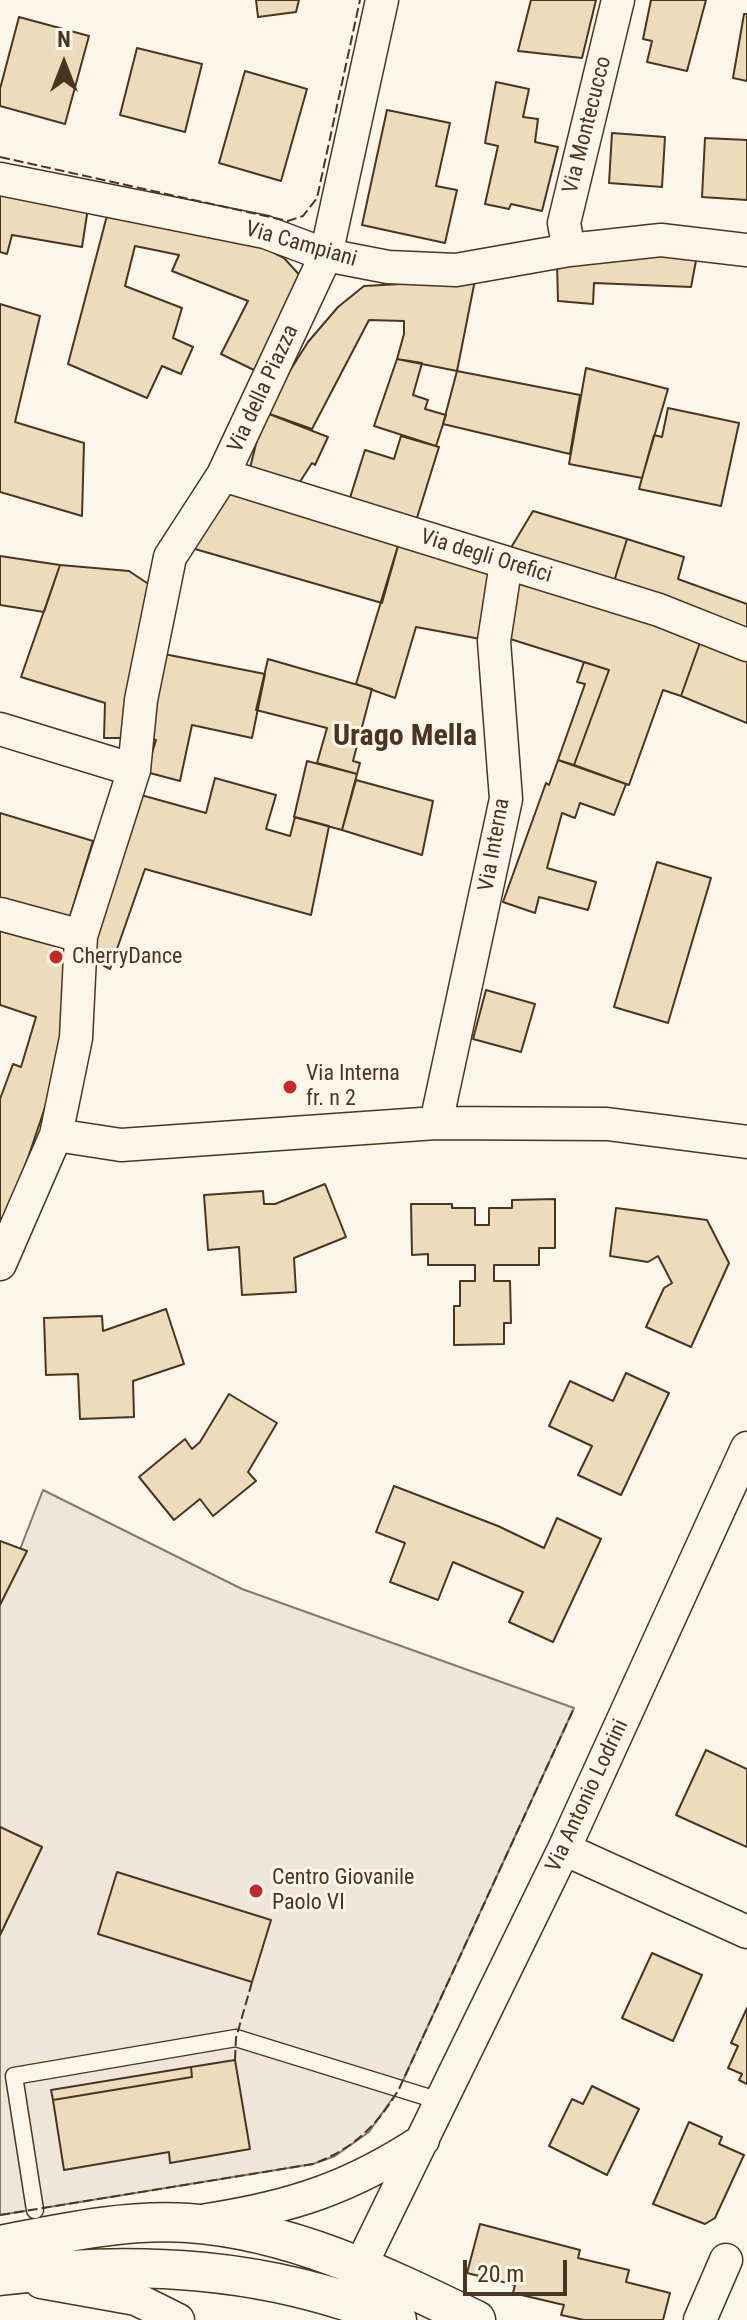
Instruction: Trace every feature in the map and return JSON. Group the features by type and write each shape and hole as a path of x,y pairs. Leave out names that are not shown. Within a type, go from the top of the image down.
{"street":[{"name":"Via della Piazza","path":"0,1264 56,1135 76,1038 81,936 134,770 141,700 170,557 223,475 326,255 382,0"},
{"name":"Via Montecucco","path":"569,250 564,223 618,0"},
{"name":"Via Campiani","path":"0,179 265,232 326,255 388,267 456,270 569,250 661,240 747,250"},
{"name":"Via degli Orefici","path":"223,475 659,610 747,645"},
{"name":"Via Interna","path":"436,1123 506,799 494,641 506,563"},
{"path":"0,729 134,770"},
{"path":"0,914 81,936"},
{"path":"56,1135 121,1145 436,1123 607,1124 747,1142"},
{"name":"Via Antonio Lodrini","path":"346,2296 564,1849 747,1448"},
{"path":"564,1849 747,1932"},
{"name":"Via Antonio Lodrini","path":"185,2223 269,2210 315,2197 366,2176 423,2140"},
{"path":"5,2265 106,2227 185,2223 292,2241 346,2296 397,2320"},
{"path":"700,2320 726,2260"},
{"path":"5,2265 199,2269 278,2281 476,2320"},
{"path":"5,2265 136,2299 178,2320"}],"lane":[{"path":"35,2210 14,2076 236,2038 443,2102"}],"shaded area":[{"name":"Centro Giovanile Paolo VI","path":"43,1490 242,1589 574,1708 399,2089 369,2132 335,2156 313,2164 0,2215 0,1935 42,1847 0,1827 0,1601"}],"building":[{"path":"256,0 299,0 296,12 258,17"},
{"path":"531,0 596,0 582,58 518,51"},
{"path":"651,0 706,0 687,71 647,62 652,41 643,39"},
{"path":"744,14 747,14 747,81 733,78"},
{"path":"19,17 89,36 65,124 0,106 0,89"},
{"path":"137,48 202,64 185,132 120,115"},
{"path":"245,71 307,89 281,181 219,163"},
{"path":"496,82 529,89 523,117 538,119 535,142 558,147 542,211 511,204 509,209 485,204 498,146 485,143"},
{"path":"387,110 450,123 436,186 457,190 445,243 362,225"},
{"path":"612,133 665,137 662,187 609,183"},
{"path":"705,138 747,140 747,200 702,197"},
{"path":"0,192 88,208 82,247 12,235 7,254 0,252"},
{"path":"109,208 261,246 284,258 305,281 258,372 221,354 248,301 172,271 179,255 135,246 125,286 182,308 173,338 193,347 181,374 162,366 147,398 68,364"},
{"path":"698,250 691,287 594,283 593,304 558,301 557,263"},
{"path":"475,280 457,371 397,359 404,321 369,320 312,429 264,412 308,342 338,307 364,286"},
{"path":"0,304 40,316 15,422 84,443 82,516 0,492"},
{"path":"397,359 422,363 413,395 428,400 425,409 446,415 436,446 374,426"},
{"path":"586,368 668,389 642,478 569,464"},
{"path":"457,371 580,395 570,454 443,424"},
{"path":"668,408 739,423 721,506 639,489 654,435 662,437"},
{"path":"264,412 328,437 315,465 312,463 296,488 248,476"},
{"path":"401,436 439,447 416,521 349,501 365,450 394,459"},
{"path":"226,490 400,539 382,603 188,547"},
{"path":"533,511 627,539 613,585 509,551"},
{"path":"400,539 493,573 486,640 416,627 395,698 356,684"},
{"path":"627,539 684,557 678,579 747,604 747,633 613,585"},
{"path":"0,556 60,565 44,612 0,605"},
{"path":"60,565 129,571 153,587 128,738 104,738 105,703 21,677"},
{"path":"518,579 702,637 681,696 663,690 629,785 574,765 609,670 507,638"},
{"path":"702,637 747,655 747,723 681,696"},
{"path":"159,653 265,674 252,738 192,725 180,781 146,772 156,740 148,738"},
{"path":"268,659 372,689 353,761 360,763 357,774 317,763 327,728 256,710"},
{"path":"584,662 609,670 574,765 558,760 585,684 577,682"},
{"path":"558,760 626,784 614,815 580,803 575,818 562,813 547,868 596,882 588,910 539,897 535,913 503,902 546,783 549,785"},
{"path":"307,761 357,774 342,830 294,817"},
{"path":"215,778 276,795 266,829 290,836 295,817 329,826 311,915 145,869 110,969 97,962 90,953 141,795 206,813"},
{"path":"356,780 433,801 422,855 342,830"},
{"path":"0,813 93,841 67,926 0,906"},
{"path":"657,862 711,878 668,1023 614,1007"},
{"path":"0,919 70,941 61,1060 0,1241 0,1099 13,1064 21,1067 36,1017 0,1005"},
{"path":"486,990 535,1004 521,1052 473,1039"},
{"path":"325,1184 346,1237 294,1258 296,1292 242,1295 239,1247 208,1250 204,1195 263,1191 264,1204 275,1204"},
{"path":"555,1199 555,1248 539,1248 539,1265 494,1265 494,1281 510,1281 511,1323 504,1323 504,1344 454,1345 454,1306 460,1306 460,1281 475,1281 475,1265 428,1265 428,1254 412,1255 411,1204 452,1204 452,1208 475,1208 475,1225 489,1225 489,1208 512,1208 512,1200"},
{"path":"616,1208 707,1220 729,1263 691,1347 646,1327 664,1288 672,1283 658,1256 648,1262 610,1256"},
{"path":"166,1309 184,1364 133,1381 134,1417 80,1419 78,1374 46,1375 44,1318 102,1316 103,1331"},
{"path":"626,1373 669,1393 621,1495 578,1475 592,1446 549,1426 570,1381 613,1401"},
{"path":"229,1394 277,1423 248,1472 256,1481 213,1516 200,1499 174,1520 139,1477 185,1439 192,1449 200,1442"},
{"path":"394,1486 498,1526 544,1548 557,1518 601,1539 553,1642 509,1622 523,1592 453,1562 438,1600 390,1582 405,1543 376,1532"},
{"path":"0,1541 27,1551 0,1605"},
{"path":"706,1750 747,1769 747,1847 676,1815"},
{"path":"0,1827 42,1847 0,1935"},
{"path":"117,1872 271,1920 252,1982 98,1934"},
{"path":"652,1953 702,1975 673,2041 622,2018"},
{"path":"747,2008 747,2084 739,2080 742,2074 728,2068 738,2046 731,2043"},
{"path":"235,2060 250,2149 170,2163 169,2152 64,2170 53,2100 192,2077 191,2067"},
{"path":"191,2067 192,2077 53,2100 51,2090"},
{"path":"592,2086 639,2109 607,2175 549,2146 572,2099 583,2104"},
{"path":"689,2122 722,2137 719,2144 744,2155 715,2218 705,2224 653,2204"},
{"path":"480,2224 580,2250 578,2258 629,2270 626,2282 670,2293 663,2320 584,2320 561,2315 564,2305 513,2293 515,2285 467,2273"}],"fence":[{"path":"0,157 288,221 303,216 317,198 360,0"},
{"path":"0,2215 313,2164 363,2135 399,2089 574,1708"},
{"path":"235,2060 236,2038 252,1982"}],"place":[{"name":"CherryDance","path":"56,957"},
{"name":"Via Interna fr. n 2","path":"290,1087"},
{"name":"Centro Giovanile Paolo VI","path":"256,1891"}],"district":[{"name":"Urago Mella","path":"405,737"}]}
